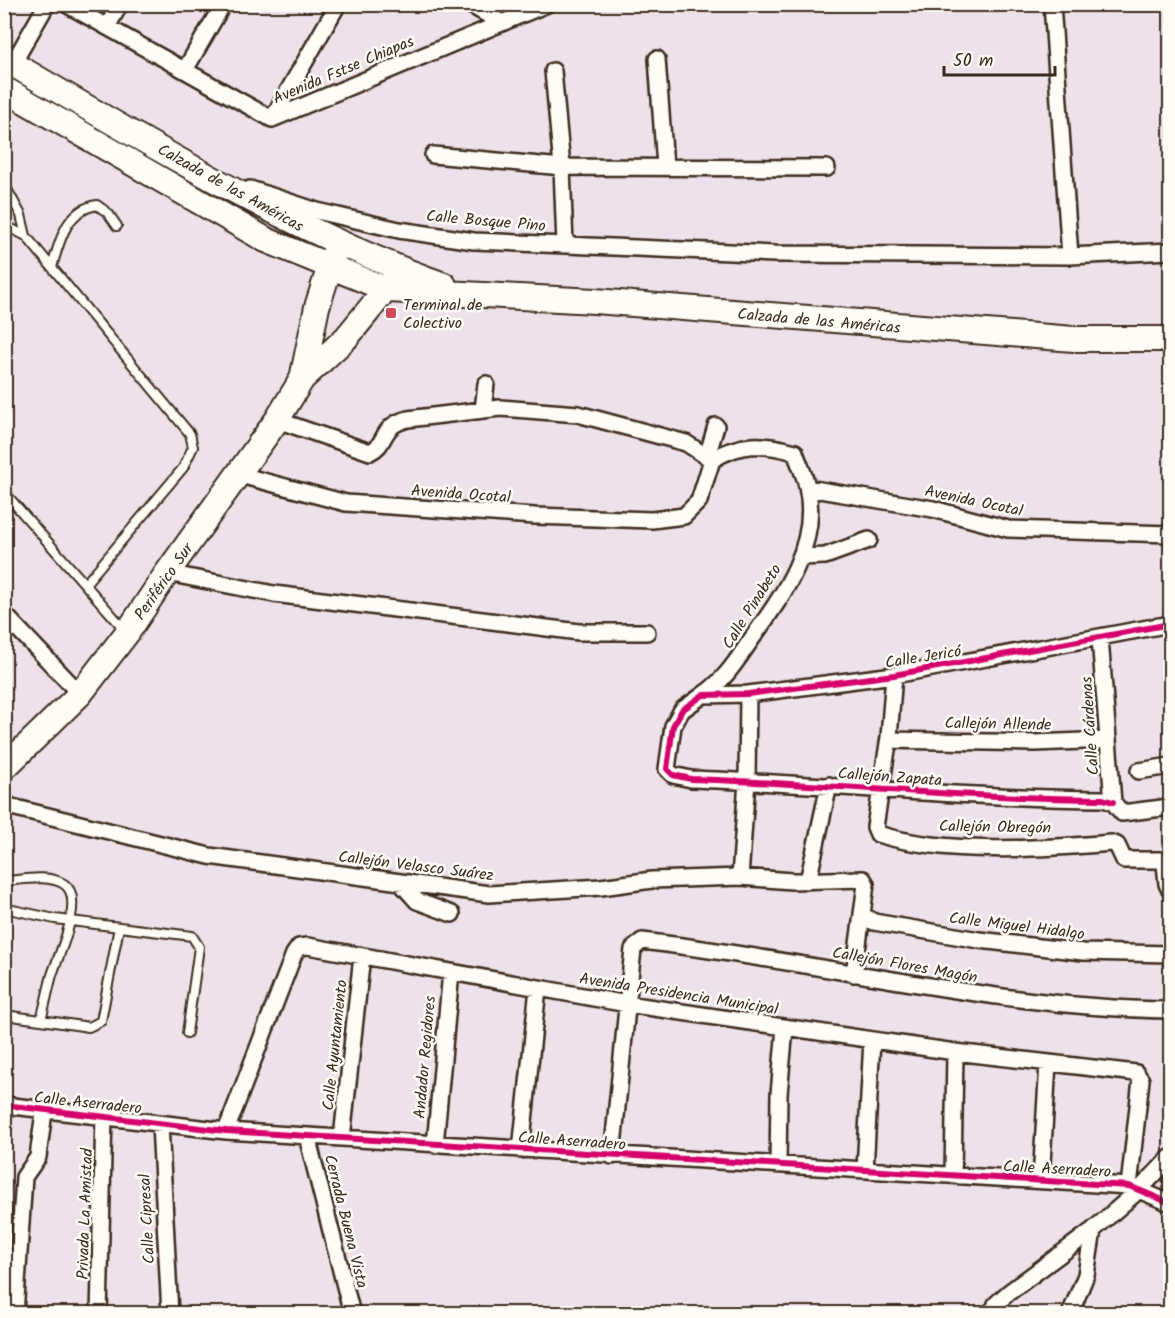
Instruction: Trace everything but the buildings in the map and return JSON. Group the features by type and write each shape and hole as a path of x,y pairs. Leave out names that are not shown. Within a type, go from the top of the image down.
{"main road":[{"name":"Calzada de las Américas","path":"7,67 206,174 274,214 336,244 395,280"},
{"name":"Calzada de las Américas","path":"4,89 266,240 329,268 469,294 595,301 1062,338 1170,339"},
{"name":"Periférico Sur","path":"302,379 317,308 336,244"},
{"name":"Periférico Sur","path":"4,768 80,694 127,633 167,573 240,475 302,379 346,338 395,280"}],"street":[{"path":"7,67 47,4"},
{"name":"Avenida Fstse Chiapas","path":"66,4 272,119 547,4"},
{"path":"107,27 120,4"},
{"path":"185,70 223,4"},
{"path":"272,119 338,4"},
{"path":"469,4 502,22"},
{"path":"1052,4 1070,256"},
{"path":"657,60 665,166"},
{"name":"Calle Bosque Pino","path":"206,174 317,212 399,230 474,241 565,244 562,167 553,71"},
{"path":"433,155 562,167 827,168"},
{"path":"565,244 776,254 1070,256 1170,251"},
{"path":"483,410 486,384"},
{"path":"277,420 370,452 376,450 388,429 395,422 500,408 578,414 686,443 709,459 716,426"},
{"name":"Calle Pinabeto","path":"703,695 730,673 780,599 801,557 809,521 808,488 795,452 770,445 730,448 709,459"},
{"name":"Avenida Ocotal","path":"240,475 346,503 535,516 652,520 684,516 699,501 709,459"},
{"name":"Avenida Ocotal","path":"808,488 933,509 1008,529 1170,534"},
{"path":"801,557 825,556 869,540"},
{"path":"167,573 274,594 567,631 647,632"},
{"path":"4,614 80,694"},
{"name":"Calle Jericó","path":"703,695 748,694 894,675 1170,624"},
{"name":"Calle Cárdenas","path":"1101,638 1115,806"},
{"path":"881,789 894,675"},
{"path":"740,877 747,781 748,694"},
{"name":"Callejón Zapata","path":"703,695 682,710 673,726 667,769 673,775 691,779 1103,799 1122,813 1170,807"},
{"name":"Callejón Allende","path":"888,740 1035,743 1108,740"},
{"path":"1139,771 1170,766"},
{"path":"808,881 829,785"},
{"name":"Callejón Obregón","path":"881,789 875,827 878,834 944,845 1002,848 1111,843 1116,845 1124,860 1160,860 1165,864 1167,884 1170,890"},
{"name":"Callejón Velasco Suárez","path":"4,803 12,807 209,856 489,894 601,887 652,879 740,877 808,881 865,881 862,915"},
{"path":"400,882 417,901 452,915"},
{"path":"854,974 862,915"},
{"name":"Calle Miguel Hidalgo","path":"862,915 874,922 979,940 1083,952 1170,954"},
{"name":"Callejón Flores Magón","path":"627,1004 633,949 642,941 686,946 968,994 1119,1010 1170,1010"},
{"name":"Avenida Presidencia Municipal","path":"226,1131 294,954 299,947 308,946 627,1004 955,1052 1140,1075 1134,1188"},
{"name":"Calle Ayuntamiento","path":"342,1138 362,956"},
{"name":"Andador Regidores","path":"435,1145 451,972"},
{"path":"521,1150 538,988"},
{"path":"612,1156 627,1004"},
{"path":"778,1165 779,1094 785,1028"},
{"path":"865,1170 872,1040"},
{"path":"953,1176 955,1052"},
{"path":"1041,1180 1048,1063"},
{"name":"Calle Aserradero","path":"4,1105 44,1112 104,1116 226,1131 1041,1180 1134,1188 1170,1203"},
{"path":"15,1314 24,1177 38,1157 44,1112"},
{"name":"Privada La Amistad","path":"99,1314 104,1116"},
{"name":"Calle Cipresal","path":"160,1124 170,1314"},
{"name":"Cerrada Buena Vista","path":"308,1136 352,1314"},
{"path":"995,1309 1093,1230 1134,1188 1170,1158"},
{"path":"1070,1314 1086,1275 1093,1230"}],"lane":[{"path":"4,184 13,197 26,236 190,434 193,447 183,468 86,583"},
{"path":"52,267 62,234 72,217 84,207 97,205 108,213 117,226"},
{"path":"4,225 26,236"},
{"path":"4,492 86,583 127,633"},
{"path":"4,881 42,879 58,881 67,886 71,896 71,921 52,976 41,1020"},
{"path":"4,908 71,921 192,936 197,940 199,947 187,1033"},
{"path":"4,1015 89,1027 101,1021 119,927"},
{"path":"979,1314 995,1309"}],"cycle path":[{"path":"1113,802 1103,799 1000,796 691,779 673,775 667,769 673,726 682,710 703,695 748,694 894,675 1170,624"},
{"path":"4,1105 226,1131 1129,1186 1170,1203"}],"place":[{"name":"Terminal de Colectivo","path":"391,313"}]}
